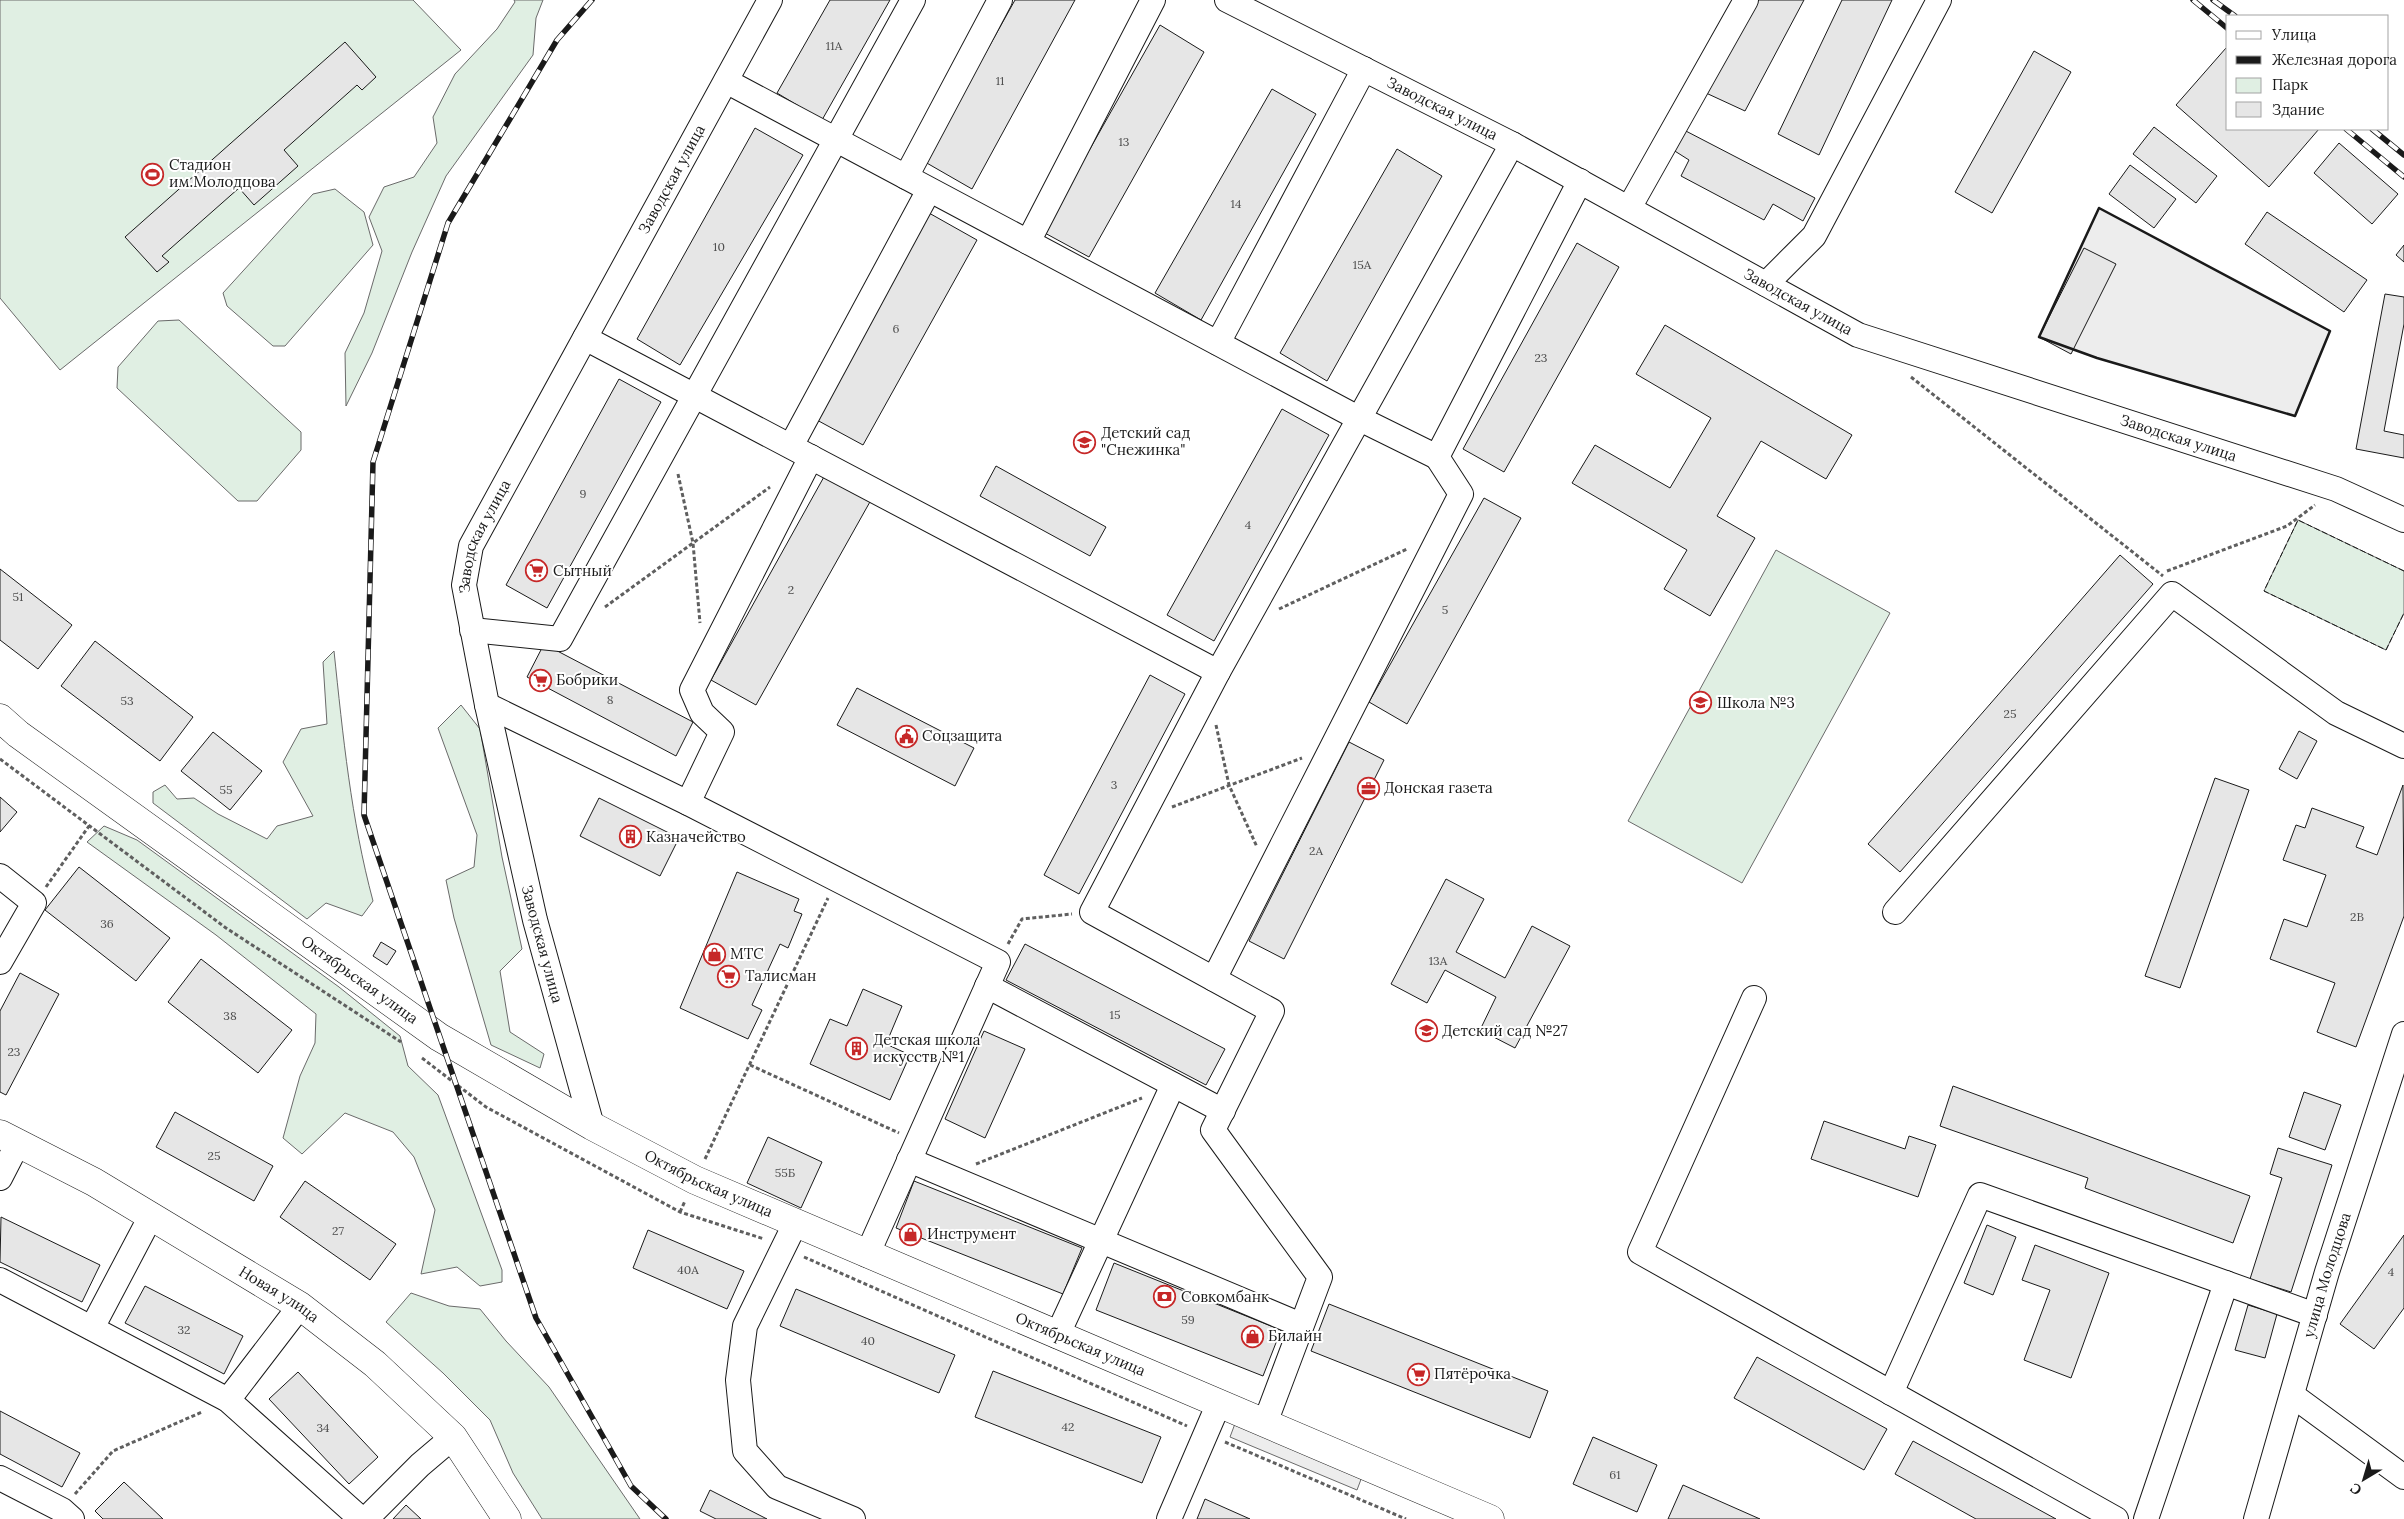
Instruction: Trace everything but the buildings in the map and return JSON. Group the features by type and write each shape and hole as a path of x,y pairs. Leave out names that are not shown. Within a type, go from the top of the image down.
{"main road":[{"name":"Октябрьская улица","path":"0,718 26,740 439,1037 592,1126 695,1180 795,1224 1490,1519"},
{"name":"Новая улица","path":"9,1138 94,1182 300,1306 375,1364 453,1437 507,1519"}],"street":[{"name":"Заводская улица","path":"592,1126 535,920 487,705 464,585 471,546 770,0"},
{"path":"472,630 560,640 913,0"},
{"path":"906,177 1000,0"},
{"path":"1028,242 1153,0"},
{"name":"Заводская улица","path":"1227,0 1512,144 1858,335 2336,489 2404,520"},
{"path":"1629,208 1746,0"},
{"path":"1766,284 1814,236 1939,0"},
{"path":"1218,343 1364,69"},
{"path":"726,81 1360,419 1437,456 1461,494 1214,979"},
{"path":"1265,1423 1320,1277 1213,1130 1272,1011 1092,912 1244,625 1512,144"},
{"path":"1437,456 1580,181"},
{"path":"688,803 722,732 702,714 692,690 801,452 930,190"},
{"path":"585,338 801,452 1214,681"},
{"path":"1895,912 2172,594 2336,713 2404,746"},
{"path":"487,705 688,803 998,962 867,1254"},
{"path":"0,876 34,903 0,962"},
{"path":"988,986 1223,1110"},
{"path":"1754,998 1640,1252 2116,1519"},
{"name":"улица Молодцова","path":"2256,1519 2315,1315 2397,1076 2404,1034"},
{"path":"1057,1336 1173,1085"},
{"path":"0,1178 9,1138"},
{"path":"913,1151 947,1176 1301,1325"},
{"path":"1891,1392 1980,1195 2315,1315"},
{"path":"92,1328 151,1216"},
{"path":"795,1224 745,1326 738,1380 745,1451 777,1487 853,1519"},
{"path":"0,1280 228,1400 361,1519"},
{"path":"2146,1519 2226,1283"},
{"path":"228,1400 300,1306"},
{"path":"2292,1395 2404,1477"},
{"path":"1169,1519 1219,1403"},
{"path":"366,1519 420,1465 453,1437"},
{"path":"0,1478 67,1514"}],"path":[{"path":"1905,372 2162,573 2172,594"},
{"path":"670,439 693,543 700,628"},
{"path":"599,611 772,486"},
{"path":"2162,573 2287,526 2336,489"},
{"path":"1244,625 1442,533"},
{"path":"1214,681 1228,786 1268,872"},
{"path":"1141,819 1333,746"},
{"path":"34,903 90,826"},
{"path":"680,1212 838,879"},
{"path":"998,962 1022,919 1092,912"},
{"path":"750,1064 913,1151"},
{"path":"947,1176 1173,1085"},
{"path":"67,1514 113,1451 228,1400"}],"green space":[{"name":"Стадион им.Молодцова","path":"0,0 413,0 461,50 60,370 0,298"},
{"path":"514,0 543,0 536,18 533,55 446,176 412,252 372,353 346,406 345,353 364,313 382,251 369,217 384,187 414,177 437,143 433,117 455,74 497,29 515,2"},
{"path":"335,189 364,212 373,245 285,346 273,346 227,306 223,293 313,194"},
{"path":"179,320 301,432 301,450 257,501 238,501 117,388 118,367 158,321"},
{"path":"2298,520 2404,571 2404,613 2386,650 2264,591"},
{"path":"1776,550 1890,613 1742,883 1628,821"},
{"path":"334,651 353,808 373,901 362,916 326,903 307,919 153,803 153,792 165,785 177,799 194,798 218,814 267,839 277,826 313,816 283,762 301,729 327,724 323,662"},
{"path":"461,705 480,729 502,857 522,949 500,971 510,1032 544,1054 540,1068 491,1045 454,918 446,880 474,867 477,835 438,728"},
{"path":"104,826 137,840 339,987 400,1036 408,1066 438,1095 502,1270 502,1282 480,1286 457,1267 421,1274 435,1210 414,1157 393,1132 345,1113 302,1154 283,1138 300,1076 315,1043 316,1014 216,935 87,842"},
{"path":"411,1293 449,1306 480,1309 506,1341 549,1387 640,1519 542,1519 513,1473 490,1420 443,1373 386,1322"}],"shaded area":[{"path":"2099,208 2330,331 2295,416 2097,358 2039,337"},
{"path":"1236,1421 1363,1474 1357,1490 1230,1437"}],"railway":[{"path":"592,0 557,40 448,223 373,462 364,815 536,1318 631,1486 666,1519"},
{"path":"2193,0 2226,27"},
{"path":"2213,0 2234,15"},
{"path":"2347,130 2404,177"},
{"path":"2373,130 2404,155"}],"fence":[{"path":"2404,571 2298,520 2264,591 2386,650 2404,613"}],"wall":[{"path":"2099,208 2330,331 2295,416 2097,358 2039,337 2099,208"}],"place":[{"name":"Стадион им.Молодцова","path":"153,174"},
{"name":"Детский сад \"Снежинка\"","path":"1085,442"},
{"name":"Сытный","path":"537,571"},
{"name":"Бобрики","path":"540,680"},
{"name":"Школа №3","path":"1701,703"},
{"name":"Соцзащита","path":"906,736"},
{"name":"Донская газета","path":"1368,788"},
{"name":"Казначейство","path":"630,837"},
{"name":"МТС","path":"714,954"},
{"name":"Талисман","path":"729,976"},
{"name":"Детский сад №27","path":"1426,1031"},
{"name":"Детская школа искусств №1","path":"857,1049"},
{"name":"Инструмент","path":"911,1234"},
{"name":"Совкомбанк","path":"1165,1297"},
{"name":"Билайн","path":"1252,1336"},
{"name":"Пятёрочка","path":"1418,1374"}]}
